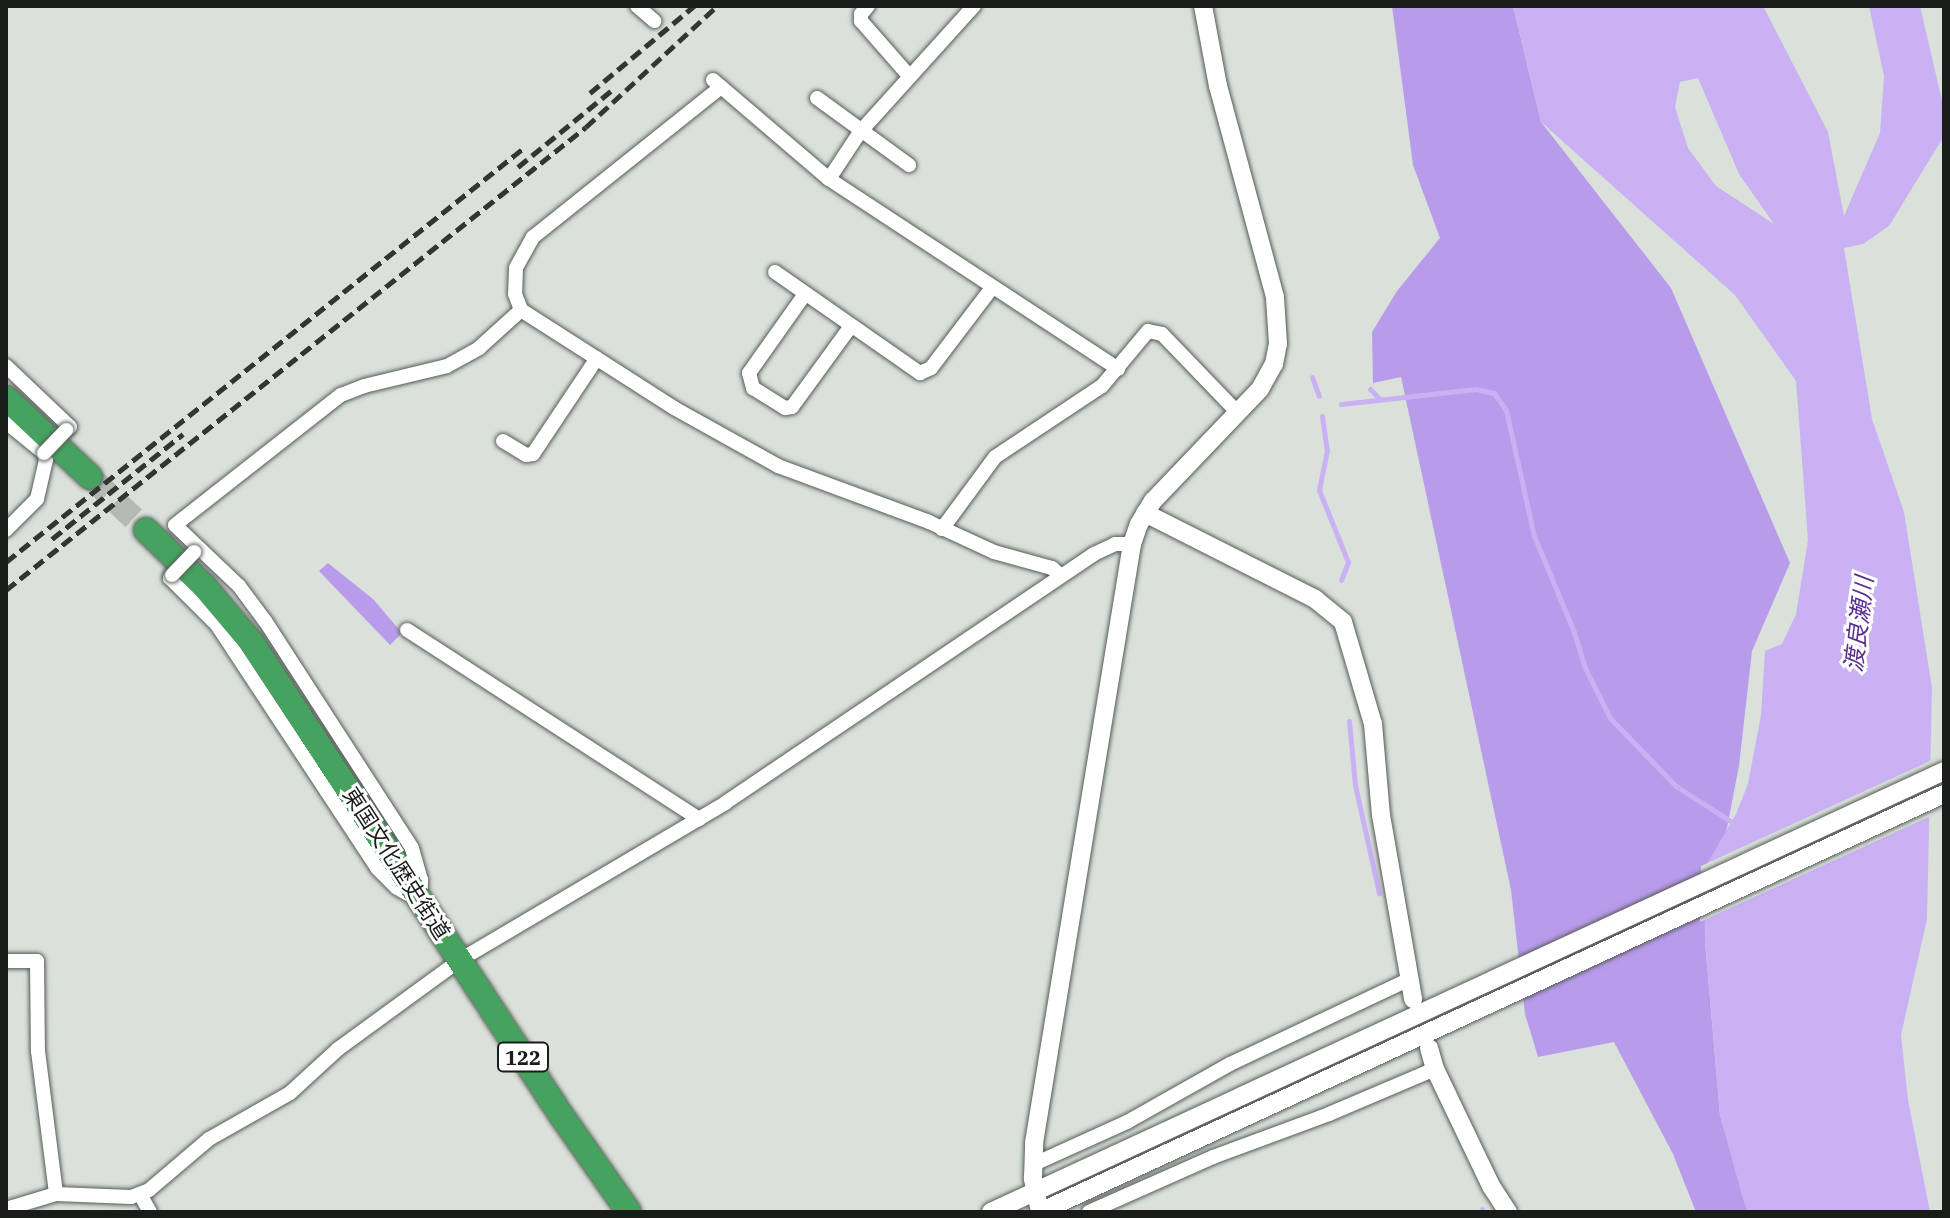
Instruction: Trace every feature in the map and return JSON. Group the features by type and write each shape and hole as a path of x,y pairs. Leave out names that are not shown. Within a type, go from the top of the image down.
{"highway":[{"path":"6,398 90,477"},
{"name":"東国文化歴史街道","path":"146,530 204,586 252,643 420,901 629,1212"}],"street":[{"path":"637,6 654,21"},
{"path":"868,6 861,21 910,77"},
{"path":"829,179 860,132 974,6"},
{"path":"1203,6 1218,86 1279,323 1276,354 1268,376 1238,413 1174,477 1145,513 1132,544 1061,962 1032,1165 1040,1212 1944,794"},
{"path":"1061,576 1052,568 994,552 778,466 707,428 521,310 515,294 516,268 533,237 717,84 829,179 991,289 1056,325 1118,369"},
{"path":"817,98 909,165"},
{"path":"775,272 912,370 926,373 991,289"},
{"path":"805,294 749,373 753,388 785,408 792,407 851,326"},
{"path":"197,549 170,578 217,625 377,868 397,888 420,901 421,880 412,848 265,621 239,586 175,525 341,395 352,389 437,369 457,361 479,348 521,310"},
{"path":"942,529 995,457 1097,390 1118,369 1144,334 1157,331 1238,413"},
{"path":"503,441 522,454 533,454 597,358"},
{"path":"6,366 70,427 44,453"},
{"path":"6,422 44,453 46,465 37,499 6,530"},
{"path":"1145,513 1324,604 1343,622 1373,724 1381,815 1413,999"},
{"path":"6,1209 56,1194 140,1194 157,1185 209,1139 290,1093 338,1049 460,960 699,819 1104,547 1132,544"},
{"path":"407,630 699,819"},
{"path":"991,1212 1944,771"},
{"path":"6,961 37,961 38,1051 56,1194"},
{"path":"1032,1165 1127,1122 1230,1064 1410,979"},
{"path":"1429,1048 1435,1069 1491,1186 1508,1212"},
{"path":"1089,1212 1213,1157 1435,1069"},
{"path":"140,1194 150,1212"}],"shaded area":[{"path":"1392,6 1513,6 1541,122 1671,288 1790,563 1752,651 1739,766 1705,941 1720,1115 1748,1212 1696,1212 1673,1154 1614,1042 1538,1057 1525,1014 1511,890 1401,377 1373,383 1372,332 1397,291 1440,238 1413,165"},
{"path":"328,563 373,599 402,633 390,645 319,571"}],"water":[{"name":"渡良瀬川","path":"1513,6 1763,6 1828,132 1844,216 1880,133 1884,76 1869,6 1920,6 1944,109 1944,136 1889,226 1863,244 1844,248 1872,419 1904,512 1932,688 1927,919 1901,1035 1908,1100 1930,1212 1748,1212 1743,1199 1720,1115 1705,941 1704,869 1736,814 1748,784 1761,715 1765,651 1782,644 1796,614 1808,540 1796,381 1735,295 1541,122","holes":["1698,78 1739,174 1774,224 1716,186 1688,148 1675,107 1680,82"]}],"pier":[{"path":"1934,759 1933,815 1700,922 1701,866"}],"waterway":[{"path":"1312,377 1319,396"},
{"path":"1370,389 1380,399"},
{"path":"1341,404 1476,389 1494,393 1506,410 1534,536 1574,632 1585,668 1610,718 1676,786 1735,824"},
{"path":"1322,416 1327,450 1319,490 1348,562 1341,580"},
{"path":"1349,721 1355,785 1379,893"}],"tunnel":[{"path":"90,477 146,530"}],"railway":[{"path":"590,93 694,6"},
{"path":"6,590 586,127 717,6"},
{"path":"518,167 611,91"},
{"path":"6,562 525,147"},
{"path":"52,539 183,434"}]}
